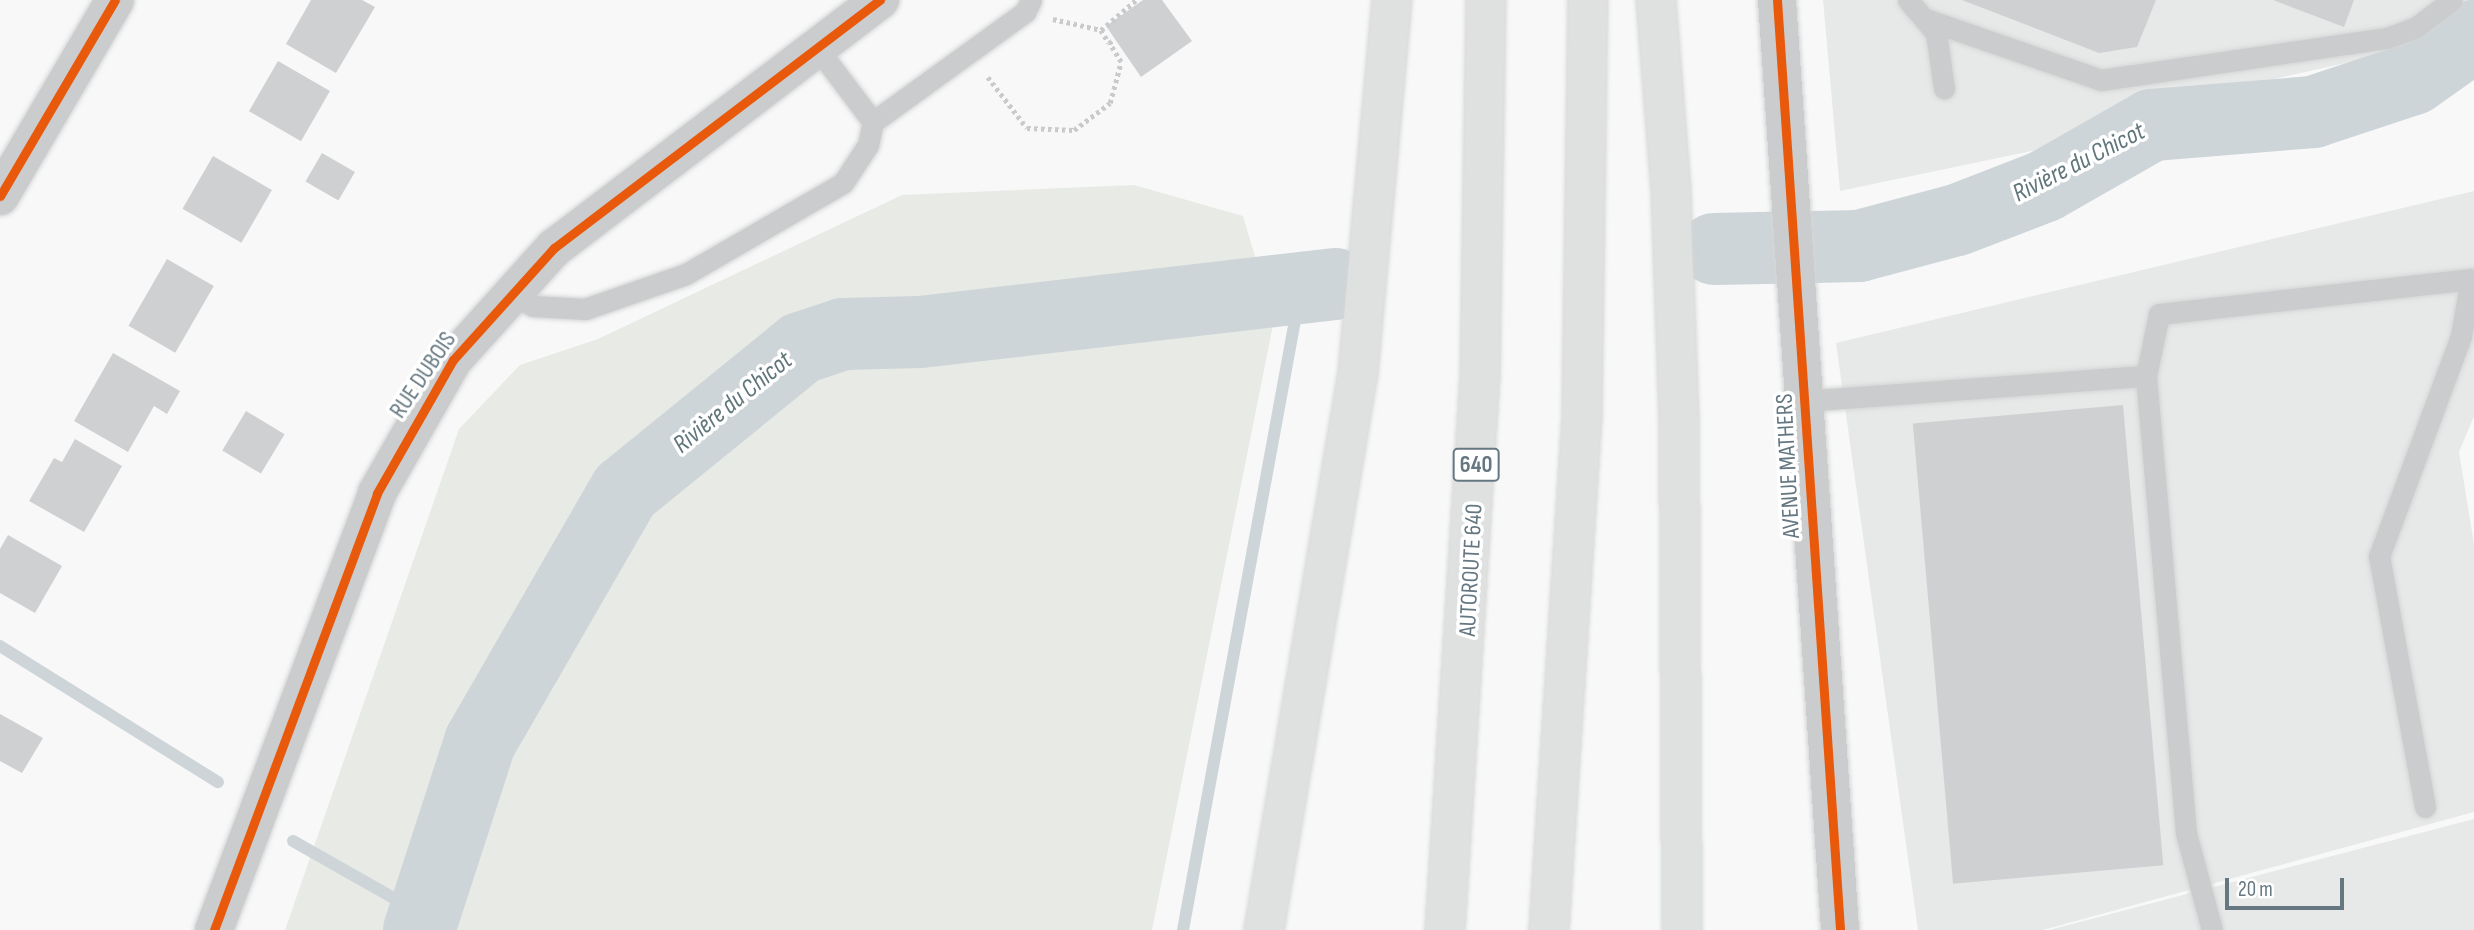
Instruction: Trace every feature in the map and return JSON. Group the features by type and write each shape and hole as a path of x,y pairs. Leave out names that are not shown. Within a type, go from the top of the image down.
{"highway":[{"path":"1264,930 1358,373 1392,0"},
{"name":"AUTOROUTE 640","path":"1446,930 1480,389 1486,0"},
{"path":"1549,930 1582,415 1588,0"},
{"path":"1656,0 1678,391 1682,930"}],"street":[{"path":"0,196 115,0"},
{"name":"RUE DUBOIS","path":"214,930 377,493 432,390 508,293 609,203 880,0"},
{"name":"AVENUE MATHERS","path":"1777,0 1840,930"}],"lane":[{"path":"1908,0 1928,20 1940,47 1944,88"},
{"path":"1928,20 2101,80 2387,38 2415,28 2452,0"},
{"path":"508,293 533,306 585,309 686,274 843,183 868,145 873,122 1028,6"},
{"path":"817,48 873,122"},
{"path":"2212,930 2186,833 2146,376 2159,314 2471,279 2461,336 2379,556 2425,807"},
{"path":"1803,401 2146,376"}],"path":[{"path":"1101,30 1126,3 1136,0"},
{"path":"1003,100 1027,128 1074,130 1110,103 1121,62 1101,30 1028,6"},
{"path":"1109,43 1115,39"}],"shaded area":[{"path":"1823,0 2474,2 2436,43 2202,95 2104,136 1840,191"},
{"path":"1134,185 1243,216 1274,320 1152,930 285,930 459,429 520,365 598,339 902,195"},
{"path":"2474,191 2474,416 2459,452 2474,544 2474,812 2043,930 1918,930 1836,343"},
{"path":"2474,819 2474,930 2049,930"}],"building":[{"path":"311,0 362,0 375,7 336,73 286,44"},
{"path":"1143,0 1162,0 1192,41 1141,77 1106,26"},
{"path":"1962,0 2156,0 2137,47 2099,53"},
{"path":"2273,0 2354,0 2344,27"},
{"path":"278,61 330,91 301,141 249,111"},
{"path":"322,153 355,172 338,201 306,182"},
{"path":"213,156 272,190 241,243 182,209"},
{"path":"167,259 214,286 175,353 128,326"},
{"path":"113,353 180,391 167,414 154,406 128,452 74,421"},
{"path":"2123,405 2163,865 1953,884 1913,423"},
{"path":"246,411 285,434 261,474 222,450"},
{"path":"75,439 122,466 84,532 29,501 54,458 62,462"},
{"path":"8,535 62,566 35,613 0,593 0,549"},
{"path":"0,714 43,738 22,773 0,761"}],"waterway":[{"name":"Rivière du Chicot","path":"1714,249 1859,246 1957,220 2045,186 2152,125 2313,112 2413,79 2474,36"},
{"name":"Rivière du Chicot","path":"419,930 480,742 625,491 801,348 843,334 920,332 1335,284"},
{"path":"1183,930 1301,288"},
{"path":"0,646 218,782"},
{"path":"293,841 423,915"}],"cycle path":[{"path":"0,196 115,0"},
{"path":"214,930 377,493 453,360 554,248 880,0"},
{"path":"1777,0 1840,930"}]}
